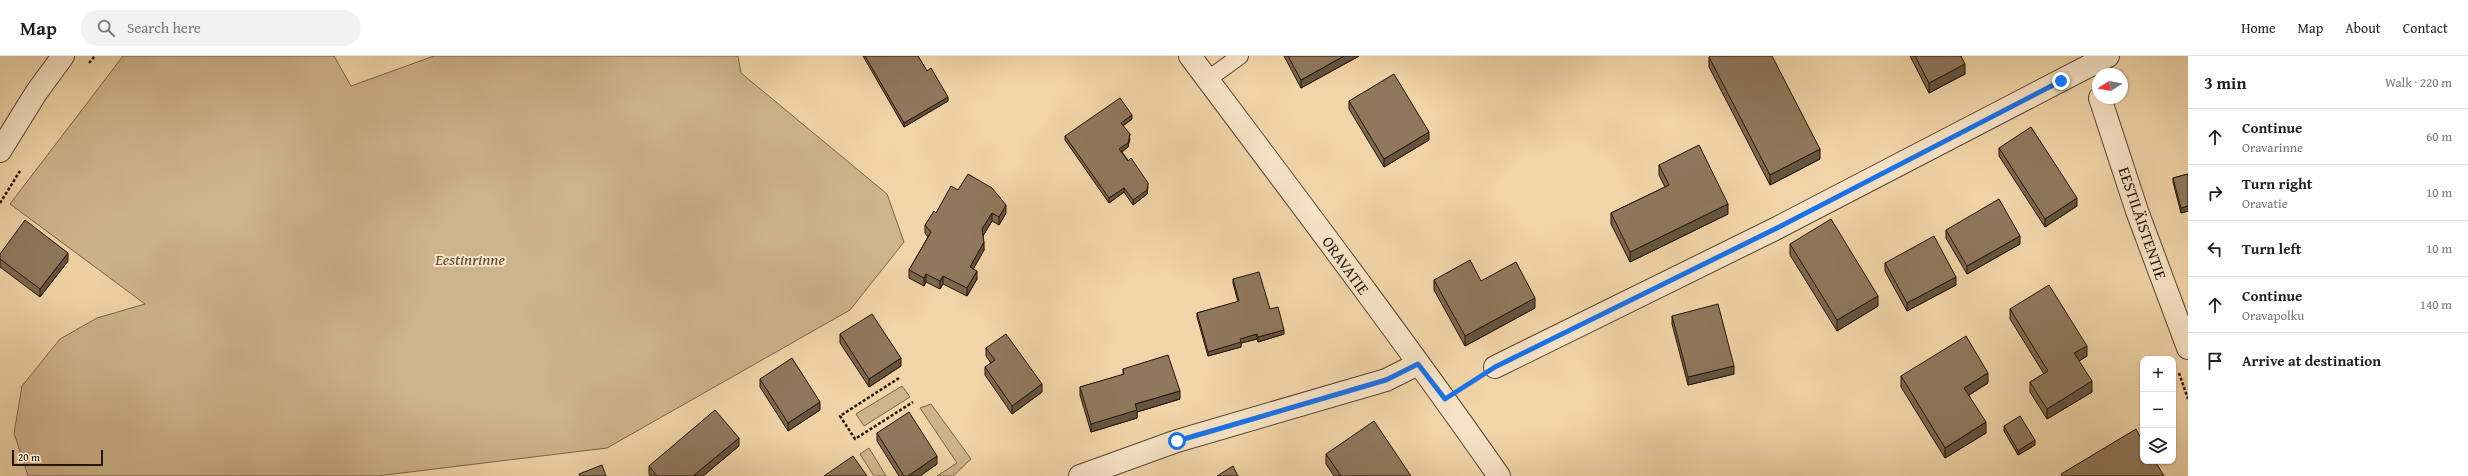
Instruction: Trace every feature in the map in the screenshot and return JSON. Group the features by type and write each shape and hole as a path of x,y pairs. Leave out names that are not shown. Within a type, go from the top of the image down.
{"street":[{"path":"0,151 36,93 63,56"},
{"name":"ORAVATIE","path":"1190,56 1445,399 1499,476"},
{"path":"1495,367 1777,228 2095,59"},
{"name":"EESTILÄISTENTIE","path":"2102,104 2138,211 2188,348"},
{"path":"1080,476 1177,441 1386,380 1418,364"}],"lane":[{"path":"1207,80 1240,56"}],"path":[{"path":"899,378 840,416 855,439 913,402"}],"green space":[{"name":"Eestinrinne","path":"123,56 334,56 351,86 434,56 738,56 741,73 887,194 904,242 850,310 607,448 377,476 28,476 14,433 22,386 60,339 97,318 145,304 10,204"},
{"path":"902,386 910,397 864,426 856,414"},
{"path":"931,404 971,459 953,476 937,476 957,463 920,408"},
{"path":"869,448 886,476 874,476 860,454"}],"building":[{"path":"865,56 918,56 927,71 931,68 948,97 904,123"},
{"path":"1288,56 1344,56 1301,80"},
{"path":"1772,56 1820,149 1770,175 1709,57"},
{"path":"1915,56 1961,56 1965,64 1929,83"},
{"path":"1394,74 1429,132 1384,159 1349,101"},
{"path":"1120,98 1132,115 1121,123 1130,134 1128,143 1119,149 1128,161 1131,158 1148,183 1147,190 1133,200 1124,188 1109,198 1065,136"},
{"path":"2031,127 2077,198 2045,219 1999,148"},
{"path":"1699,145 1728,204 1630,252 1611,213 1669,185 1659,165"},
{"path":"968,174 992,188 1006,205 999,217 992,213 982,229 984,242 970,267 977,271 967,288 943,276 940,281 926,274 924,278 909,270 931,232 925,225 934,211 936,213 951,186 958,190"},
{"path":"2188,174 2188,206 2181,208 2173,178"},
{"path":"1999,199 2020,236 1967,266 1946,230"},
{"path":"1831,219 1878,296 1837,320 1790,244"},
{"path":"25,220 68,253 40,289 0,259 0,254"},
{"path":"1934,236 1956,277 1907,303 1885,263"},
{"path":"1470,260 1481,281 1516,262 1535,298 1465,336 1434,280"},
{"path":"1259,272 1270,309 1278,307 1284,330 1258,337 1257,334 1240,339 1241,342 1208,352 1197,313 1239,301 1233,279"},
{"path":"2049,285 2087,346 2074,353 2092,381 2047,409 2030,382 2048,371 2010,309"},
{"path":"1718,304 1734,366 1688,377 1672,316"},
{"path":"872,314 901,358 869,379 840,334"},
{"path":"1006,334 1042,384 1012,406 985,367 995,360 986,348"},
{"path":"1966,336 1988,373 1964,388 1986,422 1945,448 1901,376"},
{"path":"1168,355 1180,391 1135,404 1137,410 1091,424 1080,387 1124,374 1123,369"},
{"path":"792,358 820,402 788,423 760,379"},
{"path":"715,410 739,438 693,476 657,476 649,466"},
{"path":"909,412 937,456 908,476 904,476 877,433"},
{"path":"2020,416 2035,440 2018,451 2004,426"},
{"path":"1374,421 1411,476 1341,476 1326,454"},
{"path":"2136,429 2140,436 2140,464 2157,464 2164,476 2062,476 2061,474"},
{"path":"853,456 867,476 824,476"},
{"path":"602,465 606,476 580,476 579,474"},
{"path":"1233,466 1238,476 1217,476"}],"route":[{"path":"1177,441 1386,380 1418,364 1445,399 1495,367 1777,228 2061,81"}]}
